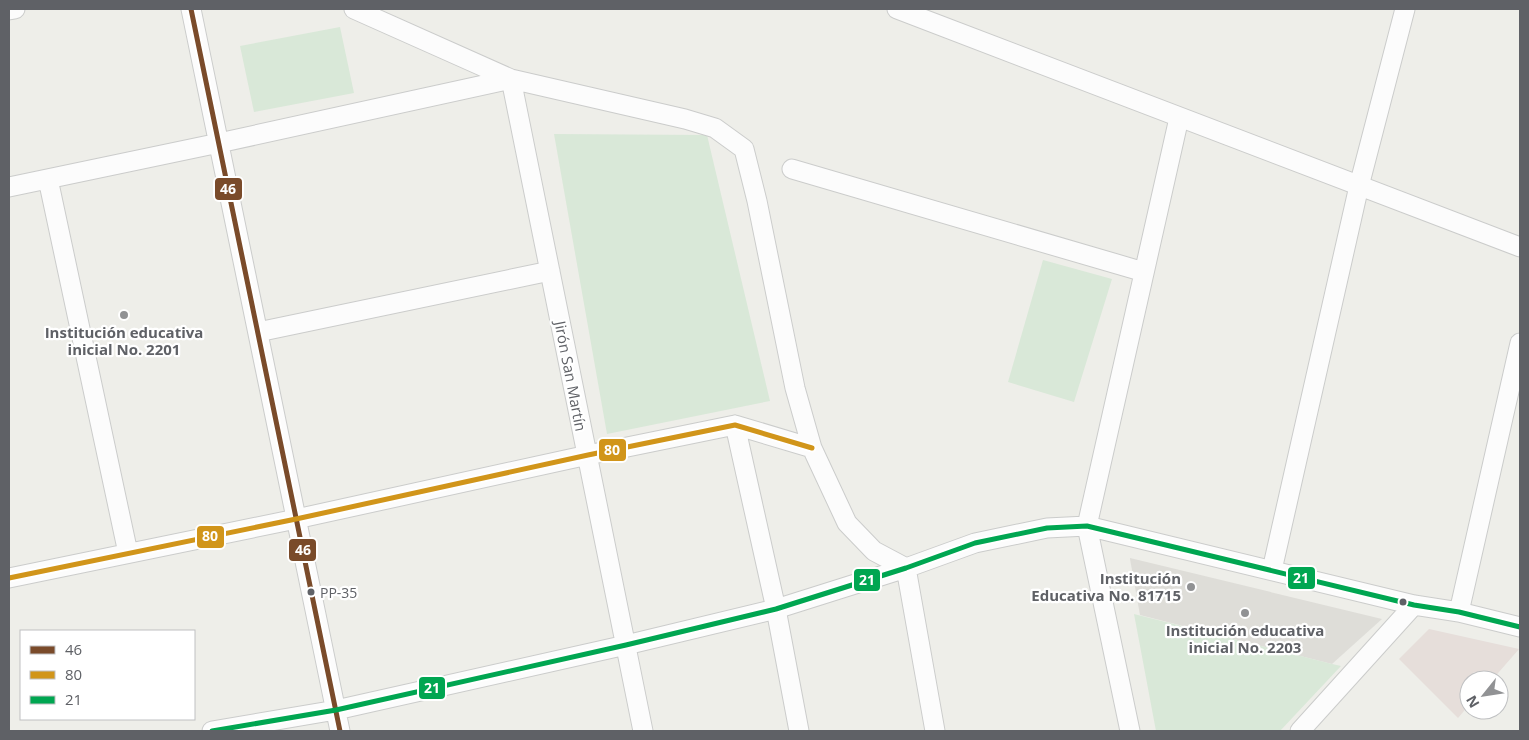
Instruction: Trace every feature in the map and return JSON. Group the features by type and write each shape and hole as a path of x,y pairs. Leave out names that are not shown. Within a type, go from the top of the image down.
{"street":[{"path":"9,10 15,9"},
{"path":"191,9 340,731"},
{"path":"354,9 511,79 685,119 715,128 744,149 757,200 795,388 812,448 846,523 874,550 906,568"},
{"path":"897,9 1520,247"},
{"path":"1272,570 1359,186 1405,9"},
{"path":"9,187 511,79"},
{"name":"Jirón San Martín","path":"511,79 643,731"},
{"path":"1130,731 1087,526 1179,118"},
{"path":"792,169 1144,272"},
{"path":"48,179 128,553"},
{"path":"258,332 550,271"},
{"path":"1459,612 1520,342"},
{"path":"9,578 735,425 812,448"},
{"path":"735,425 776,609 799,731"},
{"path":"212,731 336,710 626,645 776,609 906,568 975,543 1047,528 1087,526 1414,605 1459,612 1520,627"},
{"path":"906,568 935,731"},
{"path":"1300,731 1414,605"}],"shaded area":[{"name":"Institución Educativa No. 81715","path":"1130,558 1382,619 1332,664 1140,615"},
{"path":"1429,629 1519,649 1501,670 1459,670 1458,718 1399,659"}],"green space":[{"path":"340,27 354,93 254,112 240,46"},
{"path":"554,134 707,135 770,401 607,434"},
{"path":"1043,260 1112,279 1074,402 1008,382"},
{"path":"1134,614 1341,666 1280,731 1156,731"}],"transit line":[{"name":"46","path":"191,9 340,731"},
{"name":"80","path":"9,578 735,425 812,448"},
{"name":"21","path":"212,731 336,710 626,645 776,609 906,568 975,543 1047,528 1087,526 1414,605 1459,612 1520,627"}],"place":[{"name":"Institución educativa inicial No. 2201","path":"124,315"},
{"name":"Institución Educativa No. 81715","path":"1191,587"},
{"name":"PP-35","path":"311,592"},
{"name":"Institución educativa inicial No. 2203","path":"1245,613"}]}
